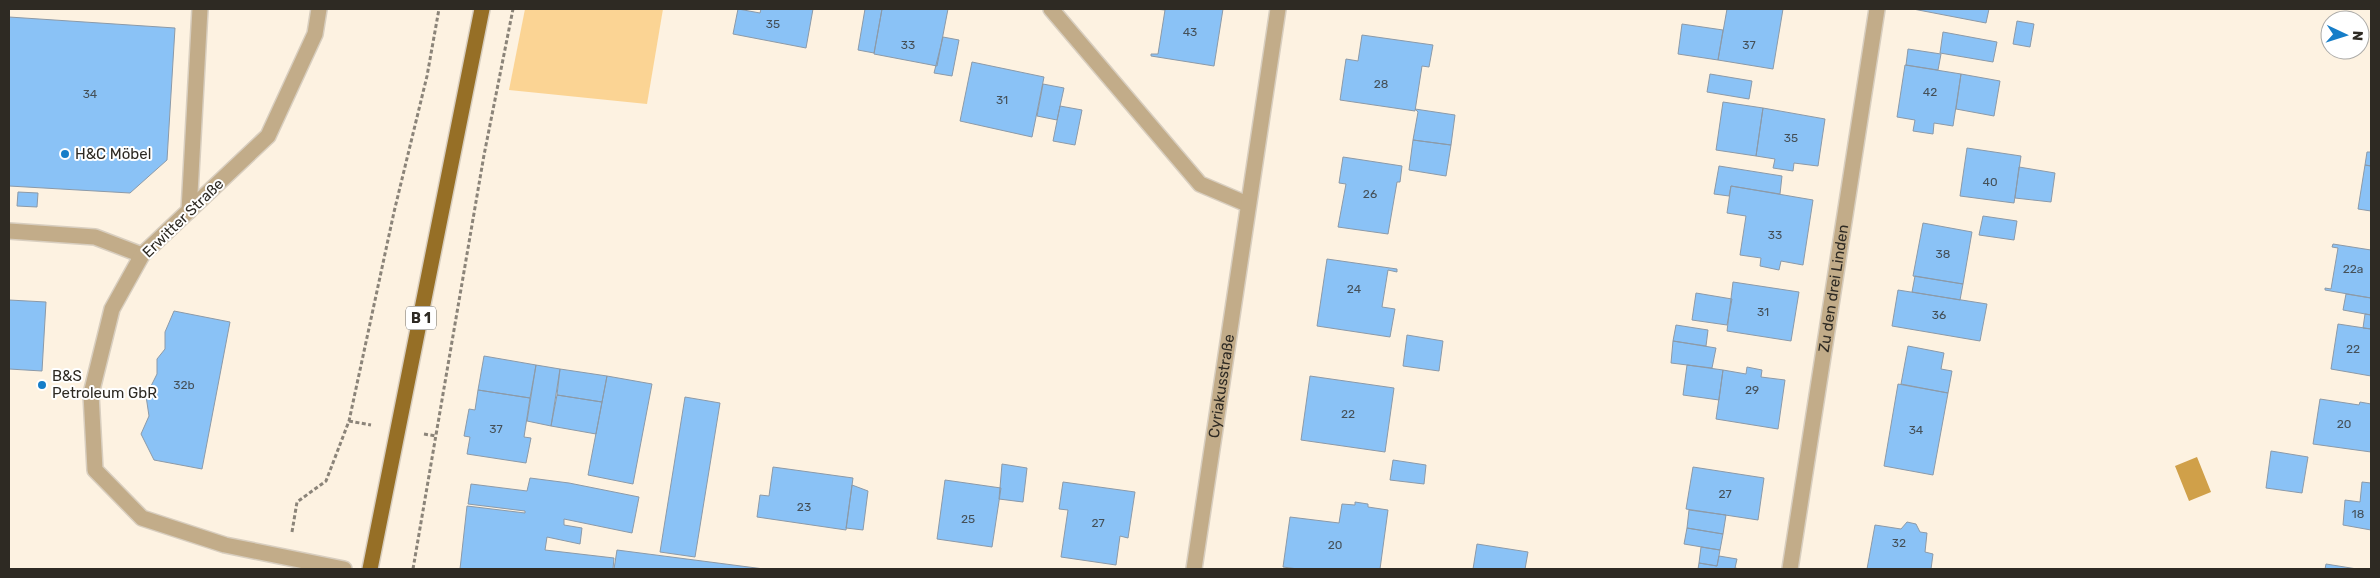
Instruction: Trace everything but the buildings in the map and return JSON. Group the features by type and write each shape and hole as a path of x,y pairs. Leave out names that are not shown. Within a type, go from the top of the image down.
{"main road":[{"name":"B 1","path":"370,569 482,9"}],"street":[{"path":"189,211 200,9"},
{"name":"Erwitter Straße","path":"319,9 315,34 268,136 142,255 112,309 91,394 95,470 142,518 225,545 344,569"},
{"path":"1051,9 1200,184 1247,204"},
{"name":"Cyriakusstraße","path":"1194,569 1247,204 1278,9"},
{"name":"Zu den drei Linden","path":"1790,569 1877,9"},
{"path":"9,231 95,237 142,255"}],"path":[{"path":"288,558 297,502 326,481 348,421 394,212 427,76 439,9"},
{"path":"413,569 484,155 513,9"}],"shaded area":[{"path":"525,9 663,9 647,104 509,90"},
{"path":"2197,457 2211,492 2189,501 2175,466"}],"place":[{"name":"H&C Möbel","path":"65,154"},
{"name":"B&S Petroleum GbR","path":"42,385"}]}
